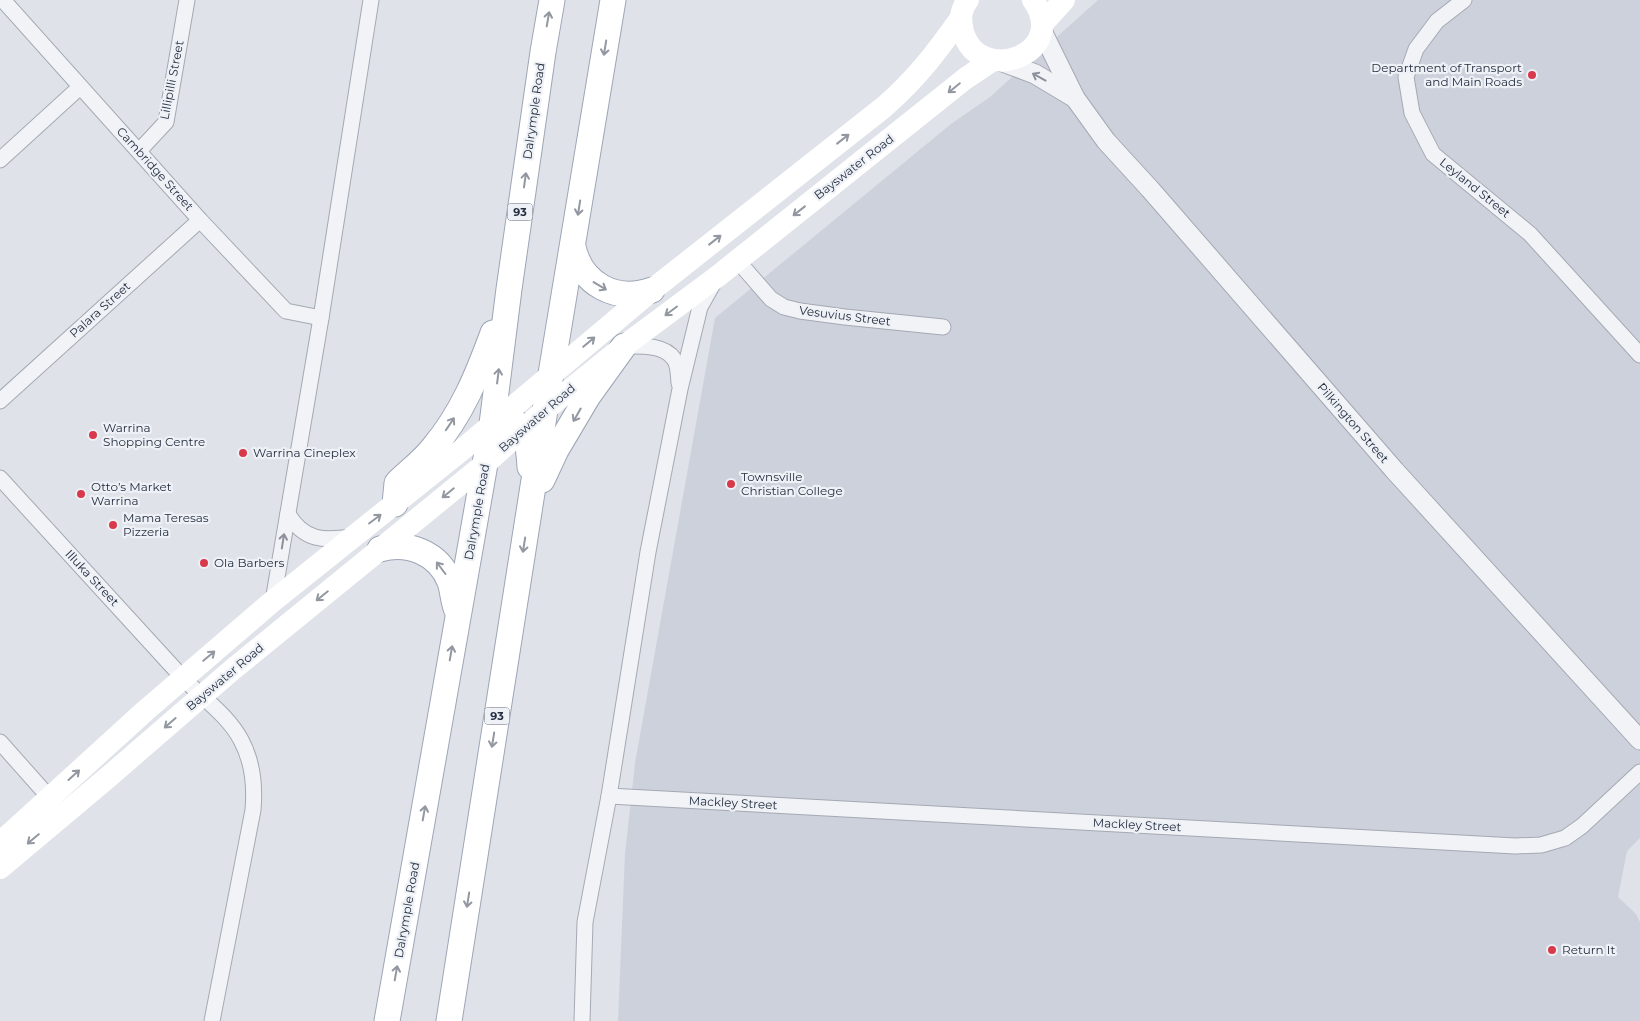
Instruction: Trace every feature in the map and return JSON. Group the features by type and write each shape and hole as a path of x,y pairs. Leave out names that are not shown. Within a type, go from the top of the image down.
{"main road":[{"name":"Dalrymple Road","path":"387,1021 486,463 509,290 552,0"},
{"name":"93","path":"449,1021 545,410 613,0"},
{"path":"1033,0 1042,16 1042,27"},
{"path":"1042,27 1064,0"},
{"path":"961,8 964,36 976,51 996,60"},
{"name":"Bayswater Road","path":"0,868 56,806 183,678 273,601 395,504 652,290 903,91 921,72 961,8"},
{"name":"Bayswater Road","path":"0,843 56,806 106,779 202,696 380,548 486,463 545,410 624,346 718,276 966,78 996,60 1015,59 1025,53 1036,42 1042,27"},
{"path":"572,247 583,272 593,282 605,289 624,295 652,290"},
{"path":"395,504 397,483 433,449 464,404 481,366 509,290"},
{"path":"530,506 556,450 588,396 624,346"},
{"path":"492,424 507,420 517,424 527,440 530,506"},
{"path":"380,548 406,546 431,556 448,577 458,613"}],"street":[{"name":"Cambridge Street","path":"3,0 200,220 286,310 321,318"},
{"name":"Lillipilli Street","path":"139,151 166,122 187,0"},
{"path":"273,601 321,318 371,0"},
{"name":"Leyland Street","path":"1464,0 1437,21 1416,49 1406,77 1412,113 1433,154 1530,234 1640,355"},
{"name":"Pilkington Street","path":"1042,27 1075,98 1106,141 1396,472 1640,740"},
{"name":"Pilkington Street","path":"996,60 1035,74 1075,98"},
{"path":"0,160 80,87"},
{"name":"Palara Street","path":"0,401 200,220"},
{"name":"Vesuvius Street","path":"738,260 771,299 784,307 845,318 943,327"},
{"path":"582,1021 585,922 608,796 648,552 680,390 700,306 718,276"},
{"path":"624,346 646,346 668,353 678,367 680,390"},
{"name":"Illuka Street","path":"0,478 183,678"},
{"path":"288,514 298,528 312,536 328,540 352,537"},
{"path":"183,678 226,720 241,739 251,766 254,796 253,810 212,1021 207,1021"},
{"path":"0,742 56,806"},
{"name":"Mackley Street","path":"608,796 1515,846 1541,845 1565,838 1582,826 1640,772"}],"shaded area":[{"path":"1098,0 1640,0 1640,838 1627,851 1618,897 1636,914 1640,922 1640,1021 618,1021 625,854 635,763 715,318 951,124 990,97"}],"place":[{"name":"Department of Transport and Main Roads","path":"1532,75"},
{"name":"Warrina Shopping Centre","path":"93,435"},
{"name":"Warrina Cineplex","path":"243,453"},
{"name":"Townsville Christian College","path":"731,484"},
{"name":"Otto’s Market Warrina","path":"81,494"},
{"name":"Mama Teresas Pizzeria","path":"113,525"},
{"name":"Ola Barbers","path":"204,563"},
{"name":"Return It","path":"1552,950"}]}
